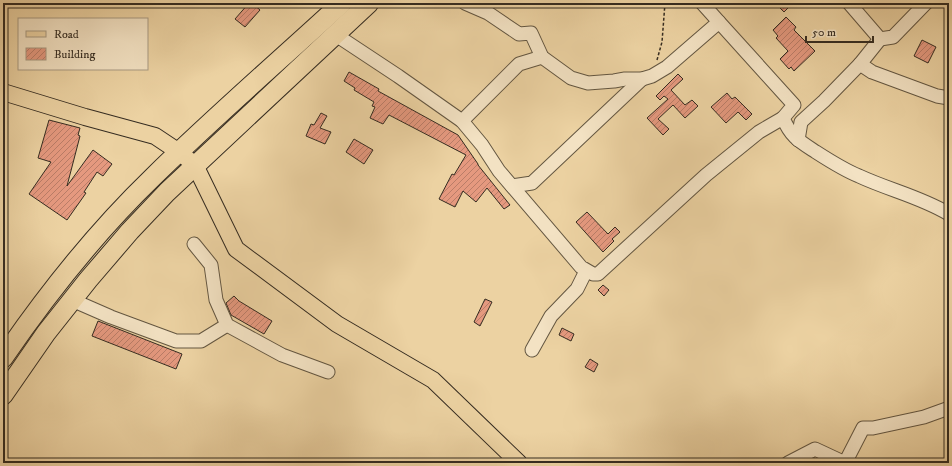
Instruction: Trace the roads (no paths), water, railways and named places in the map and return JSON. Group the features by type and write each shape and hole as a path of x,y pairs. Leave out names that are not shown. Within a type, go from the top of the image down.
{"highway":[{"path":"3,358 29,320 81,256 152,177 342,3"},
{"path":"3,395 46,333 130,231 167,192 369,3"}],"main road":[{"path":"3,92 85,117 155,136 179,152 196,166 236,249 337,324 433,380 519,463"}],"street":[{"path":"465,3 488,13 519,34 531,34 542,57 571,78 588,83 647,78"},
{"path":"336,35 398,76 462,122 482,145 499,171 581,267 593,274 598,274 706,175 759,132 783,118 794,105 702,3"},
{"path":"849,3 880,39"},
{"path":"798,140 801,122 860,64 880,39 894,37 926,3"},
{"path":"512,186 532,183 647,78 667,67 719,22"},
{"path":"462,122 519,64 542,57"},
{"path":"860,64 872,72 938,96 949,98"},
{"path":"783,118 788,129 798,140 840,167 934,205 949,214"},
{"path":"194,244 211,265 216,300 227,325 282,355 328,372"},
{"path":"532,350 551,316 577,289 586,271"},
{"path":"72,300 111,317 176,341 201,341 227,325"},
{"path":"788,463 814,449 845,463 863,428 873,428 924,417 949,408"}]}
